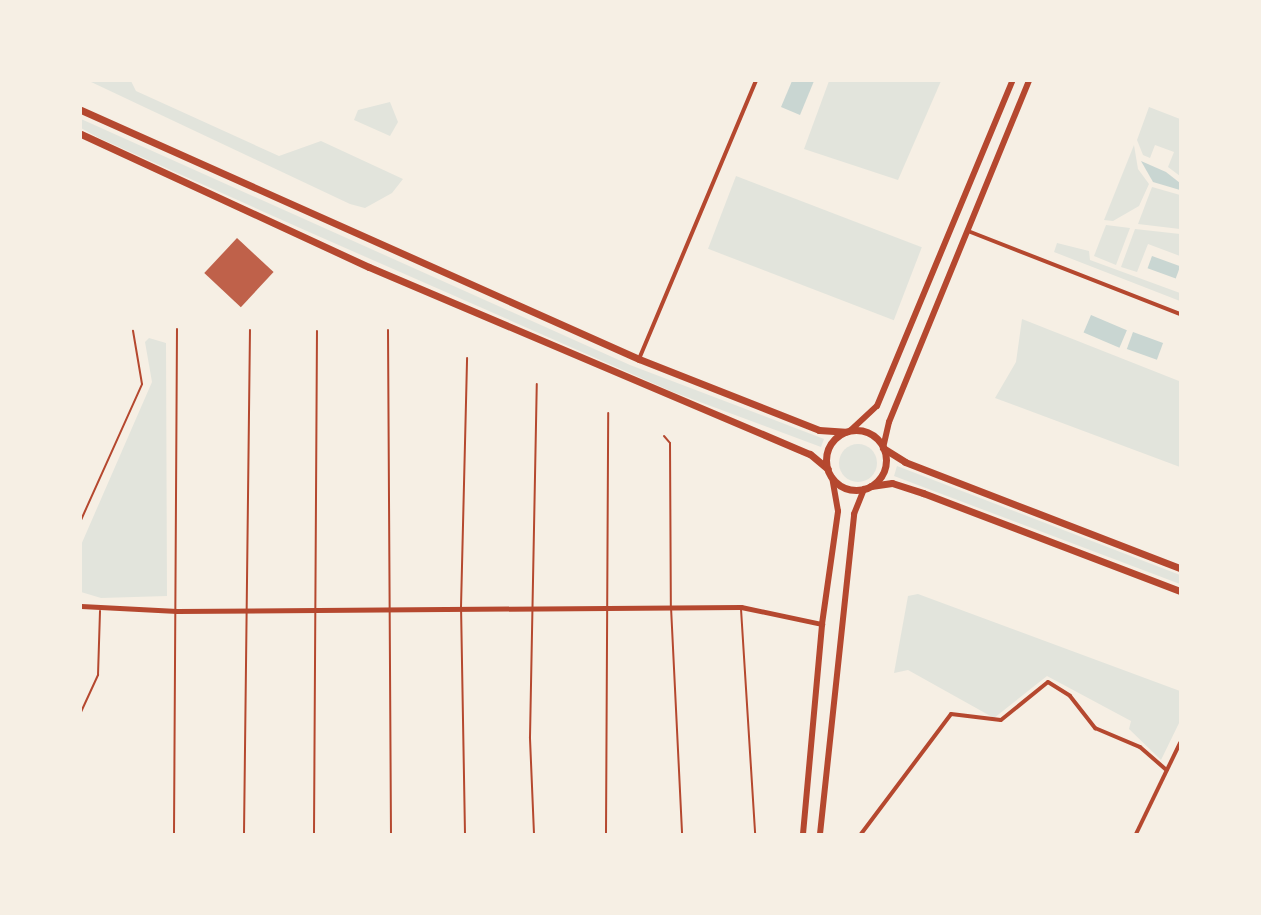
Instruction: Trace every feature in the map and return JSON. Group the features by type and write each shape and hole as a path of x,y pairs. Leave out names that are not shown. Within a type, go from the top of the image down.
{"main road":[{"path":"828,470 827,451 877,406 1012,81"},
{"path":"820,834 854,514 867,487 886,465 884,448 889,422 1029,81"},
{"path":"81,110 639,359 819,430 867,432 884,448 905,462 1180,568"},
{"path":"81,134 380,272 810,454 828,470 832,478 838,511 822,624 803,834"},
{"path":"832,478 843,487 867,487 892,483 923,493 1180,591"}],"street":[{"path":"639,359 756,81"},
{"path":"968,231 1180,314"},
{"path":"81,606 100,610 177,611 387,607 741,607 822,624"},
{"path":"861,834 951,714 1001,720 1048,682 1070,696 1095,728 1140,747 1166,770"},
{"path":"1136,834 1180,743"}],"lane":[{"path":"174,834 177,329"},
{"path":"244,834 250,330"},
{"path":"388,330 387,607 391,834"},
{"path":"81,520 142,384 133,331"},
{"path":"314,834 317,331"},
{"path":"465,834 461,607 468,358"},
{"path":"534,834 532,607 537,384"},
{"path":"606,834 604,607 608,413"},
{"path":"664,436 670,443 671,607 682,834"},
{"path":"741,607 755,834"},
{"path":"81,712 98,675 100,610"}],"shaded area":[{"path":"89,81 131,81 136,91 279,156 321,141 403,179 392,193 365,208 350,204"},
{"path":"792,81 814,81 800,115 781,107"},
{"path":"829,81 941,81 898,180 804,149"},
{"path":"390,102 398,122 390,136 354,120 358,110"},
{"path":"1149,107 1180,119 1180,176 1168,167 1174,152 1155,145 1150,158 1143,155 1137,140"},
{"path":"81,119 630,365 824,439 821,447 673,392 309,232 99,138 81,128"},
{"path":"1134,145 1138,169 1149,184 1139,206 1113,221 1104,220"},
{"path":"1141,161 1166,172 1180,183 1180,190 1153,182"},
{"path":"736,176 922,247 894,320 708,249"},
{"path":"1152,187 1180,195 1180,229 1138,224"},
{"path":"1106,225 1130,228 1116,265 1094,256"},
{"path":"1135,229 1180,234 1180,256 1148,244 1137,272 1121,267"},
{"path":"1057,243 1089,251 1090,260 1180,293 1180,301 1054,252"},
{"path":"1152,256 1180,266 1176,278 1148,268"},
{"path":"1091,315 1127,330 1119,348 1084,332"},
{"path":"1022,319 1179,381 1180,467 995,398 1016,362"},
{"path":"1133,332 1163,343 1157,360 1127,349"},
{"path":"149,338 166,343 167,596 101,598 81,592 81,545 152,382 145,342"},
{"path":"858,444 872,449 877,463 872,477 858,482 844,477 839,463 844,449"},
{"path":"897,466 1180,575 1180,584 894,476"},
{"path":"918,594 1180,691 1180,721 1161,760 1129,729 1131,721 1047,676 994,718 908,670 894,673 908,596"}],"building":[{"path":"237,238 274,272 241,307 204,273"}]}
